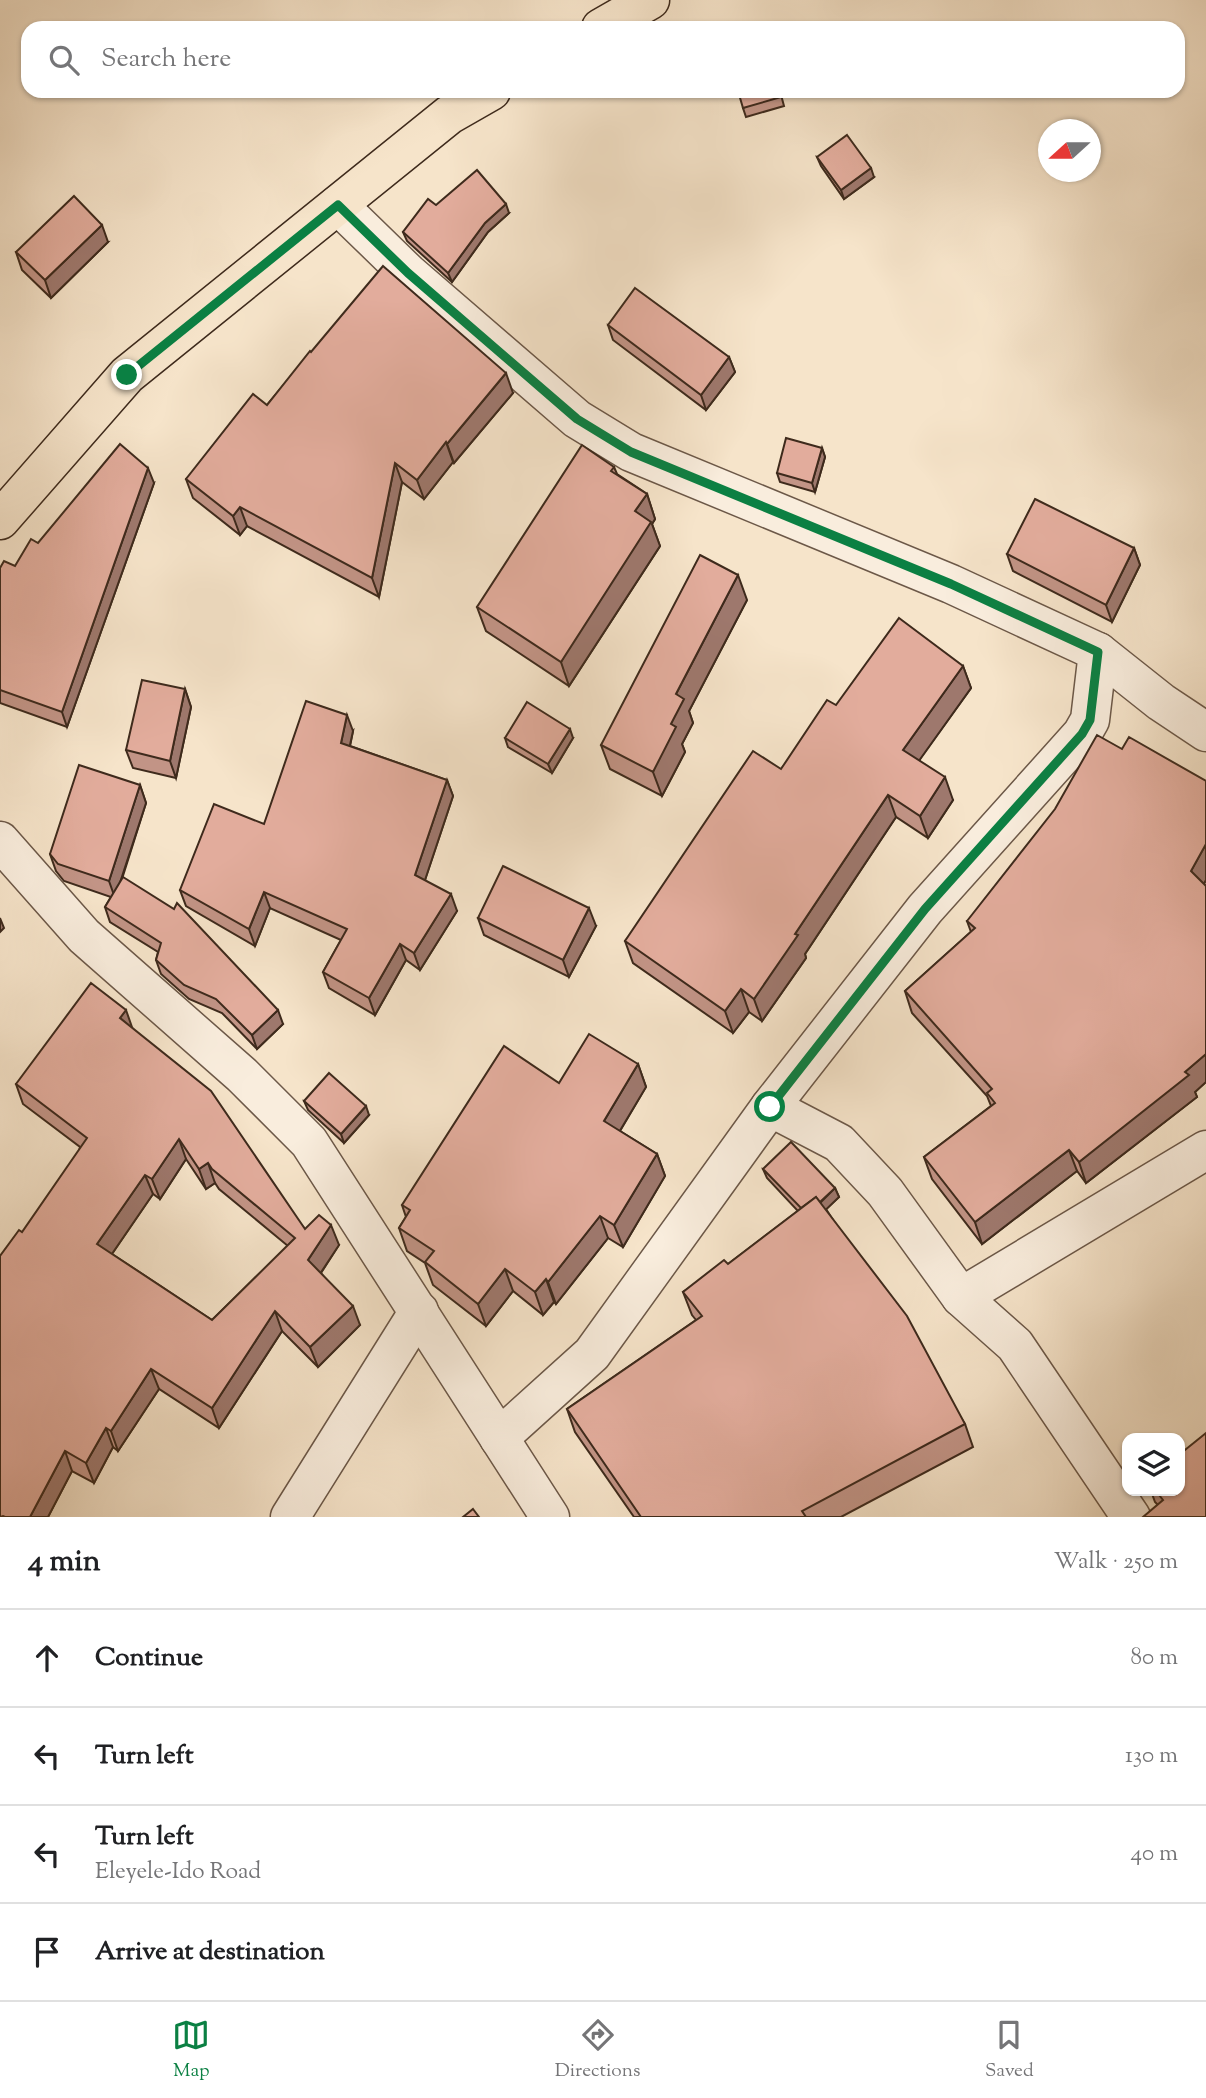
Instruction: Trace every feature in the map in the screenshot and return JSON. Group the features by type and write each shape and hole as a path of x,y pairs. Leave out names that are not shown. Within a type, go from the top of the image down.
{"main road":[{"path":"613,21 650,0"},
{"path":"0,520 127,375 449,115 479,98"}],"street":[{"path":"338,205 408,273 577,419 631,452 951,584 1098,652 1161,702 1206,732"},
{"path":"499,1438 592,1354 770,1107 925,909 1082,734 1090,720 1098,652"},
{"path":"0,841 84,936 242,1075 309,1142 550,1517"},
{"path":"770,1107 839,1143 885,1192 961,1297 1015,1345 1131,1517"},
{"path":"961,1297 1206,1150"},
{"path":"290,1517 419,1311"}],"building":[{"path":"740,98 778,98 743,108"},
{"path":"847,135 871,168 841,190 817,157"},
{"path":"477,170 506,204 485,223 448,273 403,232 428,199 436,205"},
{"path":"74,196 102,225 45,280 16,252"},
{"path":"383,266 506,373 417,480 395,463 372,578 240,507 233,516 186,479 253,394 267,405"},
{"path":"635,288 729,357 701,395 608,325"},
{"path":"786,438 822,448 812,483 777,473"},
{"path":"120,444 148,468 62,712 0,690 0,568 4,561 15,566 31,539 38,543"},
{"path":"582,445 614,467 611,471 647,494 635,511 651,522 561,662 477,607"},
{"path":"1035,499 1134,548 1106,605 1007,554"},
{"path":"700,555 738,575 676,694 684,699 671,724 676,727 653,772 601,745"},
{"path":"899,618 963,666 903,750 945,777 920,816 888,795 754,999 741,989 725,1011 625,941 753,751 781,769 827,700 836,705"},
{"path":"142,680 185,689 170,761 126,750"},
{"path":"306,701 347,715 341,743 447,780 415,875 451,894 414,953 400,944 369,998 323,972 347,929 264,892 249,929 180,890 214,804 264,824"},
{"path":"527,702 570,729 548,764 505,738"},
{"path":"1097,735 1122,749 1129,737 1206,781 1206,844 1191,871 1206,886 1206,1054 1185,1072 1189,1075 1079,1162 1069,1150 975,1222 924,1157 995,1103 987,1093 992,1089 905,991 975,928 967,921 1055,809"},
{"path":"79,765 140,785 109,881 58,864 50,854"},
{"path":"503,866 589,908 563,960 478,918"},
{"path":"123,877 174,909 177,903 278,1010 252,1035 216,999 184,985 156,960 161,943 105,907"},
{"path":"91,983 126,1010 120,1018 211,1091 305,1229 319,1215 331,1225 308,1260 353,1306 310,1347 275,1311 212,1408 151,1369 111,1431 106,1428 86,1463 65,1451 30,1517 0,1517 0,1256 19,1230 22,1232 87,1138 16,1084","holes":["179,1139 199,1169 208,1163 295,1238 212,1320 97,1244 145,1175 152,1179"]},
{"path":"589,1034 638,1064 604,1121 657,1154 614,1225 600,1216 548,1282 546,1279 535,1292 505,1269 478,1304 425,1262 434,1251 399,1228 410,1210 402,1205 504,1046 559,1083"},
{"path":"329,1073 366,1106 341,1134 304,1101"},
{"path":"791,1142 835,1188 820,1202 816,1197 801,1208 763,1169"},
{"path":"816,1197 907,1316 965,1424 802,1511 806,1517 641,1517 567,1409 702,1316 683,1292 724,1260 728,1264"},
{"path":"1206,1433 1206,1517 1143,1517 1163,1500 1160,1496 1185,1496 1185,1450"},
{"path":"473,1509 479,1517 463,1517"}],"route":[{"path":"127,375 338,205 408,273 577,419 631,452 951,584 1098,652 1090,720 1082,734 925,909 770,1107"}]}
